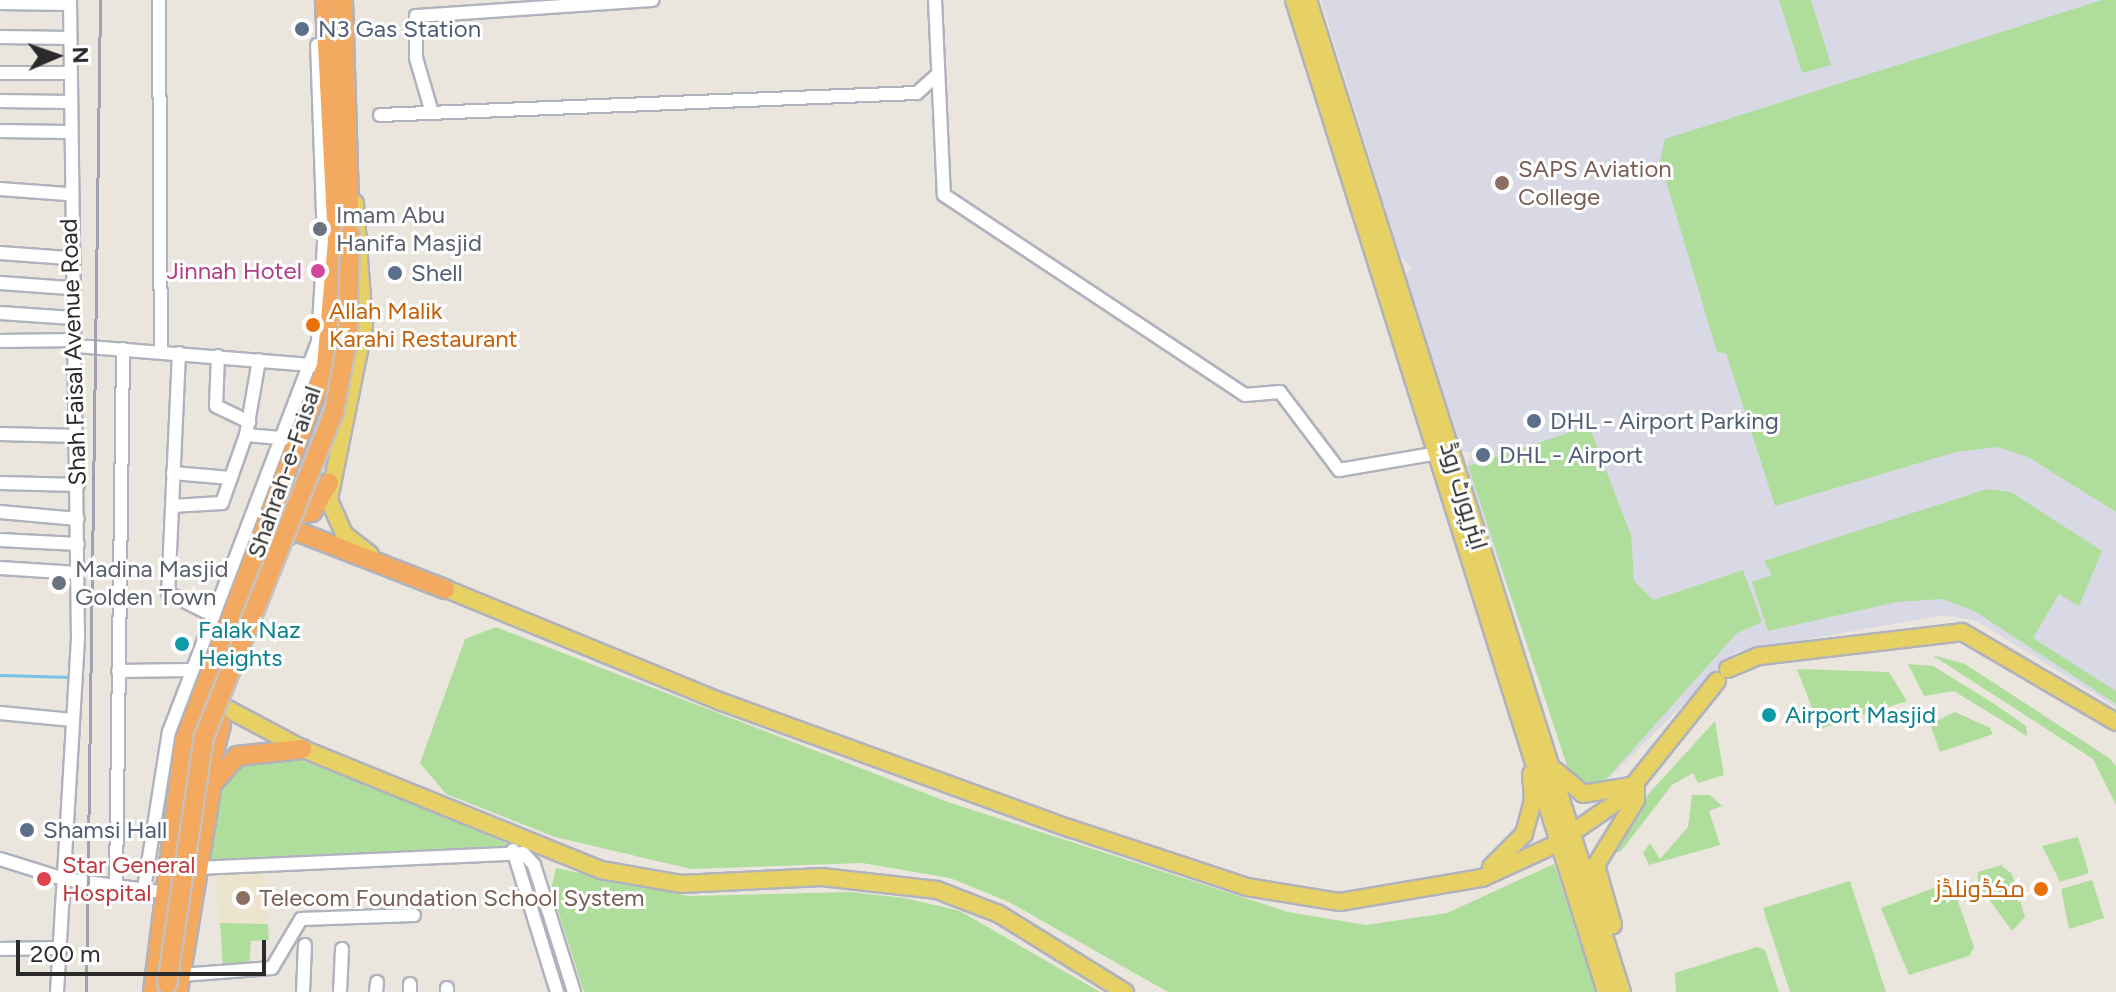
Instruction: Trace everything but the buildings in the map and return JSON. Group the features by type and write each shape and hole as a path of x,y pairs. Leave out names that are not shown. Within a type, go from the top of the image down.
{"highway":[{"name":"Shahrah-e-Faisal","path":"169,987 153,890 198,671 294,439 320,391 317,365 337,241 325,0"},
{"name":"Shahrah-e-Faisal","path":"169,987 204,737 334,412 348,338 350,178 343,0"},
{"path":"257,572 289,502 317,429 320,391"},
{"path":"289,502 296,514 312,512 329,483"},
{"path":"198,671 275,542 296,531 445,589"},
{"path":"169,987 197,868 221,728 217,716 197,719 173,797"},
{"path":"204,819 212,784 237,756 303,749"}],"main road":[{"name":"ایئرپورٹ روڈ","path":"1294,0 1530,747 1602,928 1622,992"},
{"name":"ایئرپورٹ روڈ","path":"1308,0 1520,676 1606,992"},
{"path":"350,178 364,256 364,326 329,483 335,518 357,548 445,589 865,756 1247,887 1340,902 1469,880 1566,837 1636,785 1723,675 1759,656 1859,641 1962,632 2116,722"},
{"path":"198,671 213,703 303,749 601,870 681,884 822,877 937,890 999,914 1125,992"},
{"path":"1520,676 1564,784 1589,795 1636,785"},
{"path":"1469,880 1507,856 1524,834 1533,801 1530,747"},
{"path":"1602,928 1613,925 1596,865 1636,800 1636,785"}],"street":[{"path":"159,0 161,351"},
{"path":"432,113 416,58 416,16 652,0"},
{"path":"935,0 944,195 1245,395 1280,392 1339,470 1438,453"},
{"path":"0,3 70,2"},
{"name":"Shah Faisal Avenue Road","path":"57,992 78,573 76,343 68,258 67,194 70,2"},
{"path":"0,37 70,38"},
{"path":"0,859 64,879 153,890 160,772 198,671 214,616 294,439 317,365 324,281 317,45"},
{"path":"0,73 69,73"},
{"path":"380,115 917,93 938,74"},
{"path":"0,101 68,102"},
{"path":"0,131 68,132"},
{"path":"0,189 67,194"},
{"path":"0,253 68,258"},
{"path":"0,283 70,288"},
{"path":"0,313 73,318"},
{"path":"0,341 76,343 317,365"},
{"path":"116,885 123,349"},
{"path":"179,353 169,599 214,616"},
{"path":"218,356 216,406 248,428 294,439"},
{"path":"172,506 212,509 231,478 248,428 259,360"},
{"path":"0,434 78,436"},
{"path":"173,473 231,478"},
{"path":"0,483 78,485"},
{"path":"0,512 78,519"},
{"path":"0,540 78,544"},
{"path":"0,568 78,573"},
{"path":"118,671 198,671"},
{"path":"0,713 73,720"},
{"path":"197,868 513,850 534,865 574,992"},
{"path":"513,850 557,992"},
{"path":"169,987 272,968 290,927 315,915 359,921 414,915"},
{"path":"303,992 305,945"},
{"path":"0,949 59,948"},
{"path":"340,992 342,949"}],"shaded area":[{"path":"1321,0 2116,0 2116,707 1977,621 1944,615 1736,652 1608,779 1571,773 1466,468 1472,453 1459,451 1406,275 1411,267 1400,256"},
{"name":"Telecom Foundation School System","path":"266,870 268,924 220,923 218,873"}],"green space":[{"path":"1779,0 1811,0 1831,65 1802,73"},
{"path":"2102,0 2116,0 2116,512 2028,457 1997,447 1956,452 1775,506 1726,353 1717,352 1660,161 1665,139"},
{"path":"1589,426 1631,535 1634,581 1653,600 1743,570 1762,622 1737,633 1601,785 1585,787 1572,781 1468,466"},
{"path":"1987,489 2011,492 2102,551 2079,606 2059,594 2033,638 2116,691 2116,704 1976,612 1943,599 1897,602 1768,631 1752,582 1772,575 1764,561"},
{"path":"496,627 948,802 1288,912 1366,925 1447,913 1554,864 1596,992 1168,992 1009,902 950,878 862,863 691,869 555,837 446,794 420,763 465,639"},
{"path":"1932,655 1965,664 2109,758 2116,766 2116,805 2093,759"},
{"path":"1908,664 1933,666 2026,726 2027,736 1954,691 1924,696"},
{"path":"1797,669 1889,672 1907,701 1820,729"},
{"path":"1955,712 1990,728 1993,734 1940,752 1930,724"},
{"path":"1715,721 1724,775 1698,783 1693,773 1672,785 1621,851 1609,855 1642,801"},
{"path":"295,758 400,797 512,846 204,861 229,766"},
{"path":"1692,795 1710,795 1722,806 1709,811 1720,845 1649,865 1643,853 1650,843 1660,859 1688,827"},
{"path":"2078,837 2089,873 2060,882 2042,846"},
{"path":"2001,865 2012,874 2025,917 2012,931 1978,884 1978,872"},
{"path":"556,868 689,896 851,892 905,898 960,911 1100,992 584,992 551,889"},
{"path":"2092,880 2104,918 2069,929 2061,889"},
{"path":"1850,881 1886,992 1790,992 1763,908"},
{"path":"1944,884 1953,887 1974,947 1969,956 1909,975 1881,908"},
{"path":"220,923 268,924 269,940 251,941 249,967 223,968"},
{"path":"1757,947 1765,950 1779,992 1676,992 1675,973"}],"waterway":[{"path":"0,675 72,677"}],"railway":[{"path":"86,992 100,0"}],"place":[{"name":"N3 Gas Station","path":"302,29"},
{"name":"SAPS Aviation College","path":"1502,183"},
{"name":"Imam Abu Hanifa Masjid","path":"320,229"},
{"name":"Jinnah Hotel","path":"318,271"},
{"name":"Shell","path":"395,273"},
{"name":"Allah Malik Karahi Restaurant","path":"313,325"},
{"name":"DHL - Airport Parking","path":"1534,421"},
{"name":"DHL - Airport","path":"1483,455"},
{"name":"Madina Masjid Golden Town","path":"59,583"},
{"name":"Falak Naz Heights","path":"182,644"},
{"name":"Airport Masjid","path":"1769,715"},
{"name":"Shamsi Hall","path":"27,830"},
{"name":"Star General Hospital","path":"44,879"},
{"name":"مکڈونلڈز","path":"2041,889"},
{"name":"Telecom Foundation School System","path":"243,898"}]}
